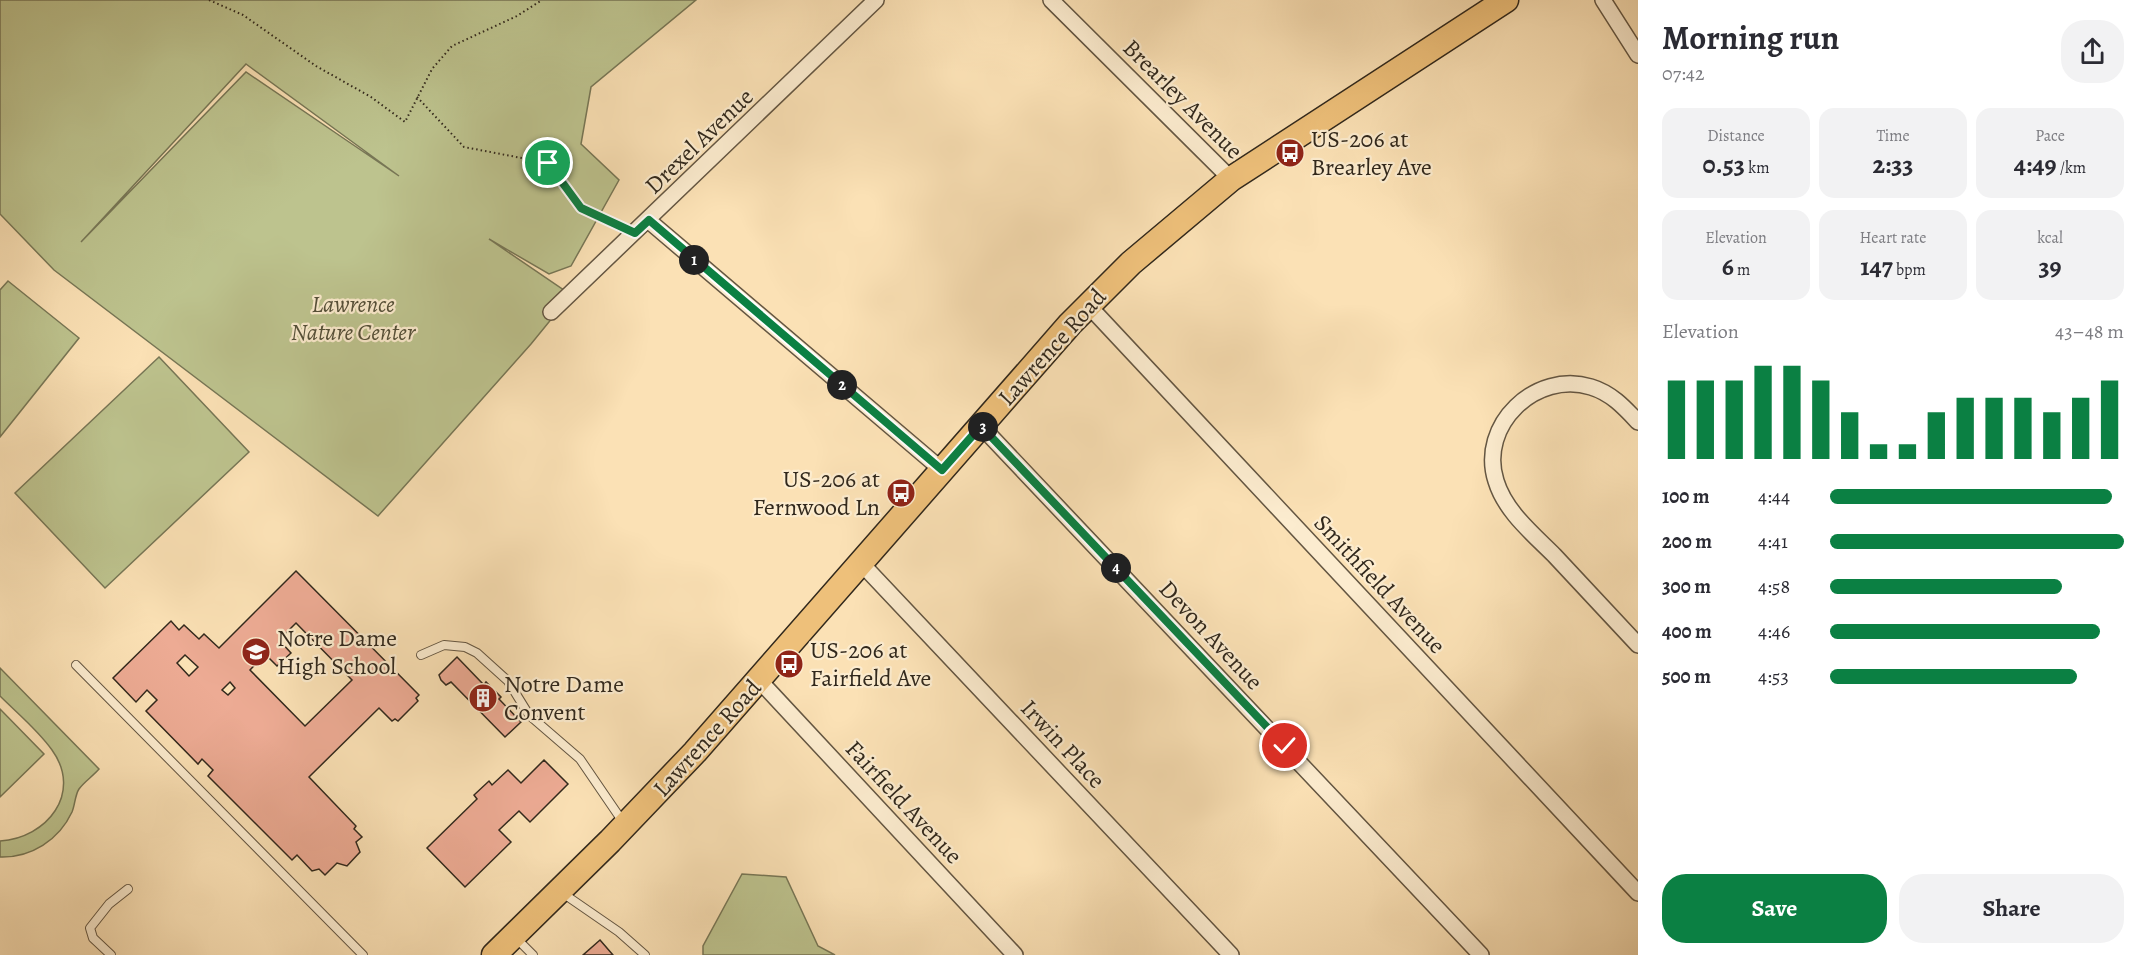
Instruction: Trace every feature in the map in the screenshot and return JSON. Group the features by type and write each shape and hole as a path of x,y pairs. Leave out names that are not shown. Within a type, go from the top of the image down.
{"main road":[{"name":"Lawrence Road","path":"494,955 625,826 759,680 1088,305 1180,220 1232,179 1506,0"}],"street":[{"name":"Drexel Avenue","path":"551,312 876,0"},
{"name":"Brearley Avenue","path":"1052,0 1232,179"},
{"path":"1603,0 1638,55"},
{"path":"649,220 942,470"},
{"name":"Smithfield Avenue","path":"1088,305 1638,893"},
{"path":"1638,422 1619,402 1591,387 1575,384 1546,387 1531,394 1507,415 1494,444 1492,461 1495,478 1509,508 1638,645"},
{"name":"Devon Avenue","path":"981,426 1481,955"},
{"name":"Irwin Place","path":"861,563 1231,955"},
{"name":"Fairfield Avenue","path":"759,680 1015,955"}],"lane":[{"path":"421,656 444,645 465,647 477,653 508,681 530,715 580,759 625,826"},
{"path":"76,664 363,955"},
{"path":"111,955 93,938 90,928 109,904 128,890"},
{"path":"560,891 619,932 645,955"},
{"path":"514,935 533,955"}],"path":[{"path":"209,0 243,15 316,66 371,97 405,122 432,69 452,46 517,16 542,0"},
{"path":"417,98 464,147 548,163 581,208 635,233"}],"green space":[{"name":"Lawrence Nature Center","path":"0,0 696,0 591,87 581,144 619,180 571,266 549,274 489,239 571,295 531,344 378,516 54,270 0,214","holes":["246,64 399,176 246,72 81,242"]},
{"path":"8,281 79,338 0,437 0,290"},
{"path":"159,357 249,452 105,588 15,493"},
{"path":"0,668 99,769 79,789 72,812 52,839 33,851 11,857 0,857 0,841 32,832 45,822 62,797 64,782 61,766 52,750 0,696"},
{"path":"0,709 44,754 0,797"},
{"path":"742,874 786,877 818,946 835,955 703,955 703,946"}],"building":[{"path":"296,571 419,695 416,698 418,701 398,721 395,719 392,721 379,708 309,777 356,826 354,829 362,837 356,842 360,852 347,866 337,863 325,875 319,869 312,871 297,855 292,860 208,776 213,770 202,759 198,764 146,711 157,700 147,690 136,702 113,678 171,621 179,630 184,625 199,639 204,634 219,648","holes":["296,623 352,680 305,726 250,670 265,654 277,666 291,653 279,640","185,655 198,667 189,676 177,663","230,682 235,688 228,695 222,690"]},
{"name":"Notre Dame Convent","path":"457,657 484,685 486,682 501,697 499,699 521,722 505,737 451,682 446,685 441,680 439,675"},
{"path":"544,760 568,784 530,822 519,811 499,830 511,842 465,887 427,848 477,799 474,795 489,781 492,785 508,770 521,783"},
{"path":"600,940 613,955 583,955"}],"place":[{"name":"US-206 at Brearley Ave","path":"1290,153"},
{"name":"US-206 at Fernwood Ln","path":"901,493"},
{"name":"Notre Dame High School","path":"256,652"},
{"name":"US-206 at Fairfield Ave","path":"789,664"},
{"name":"Notre Dame Convent","path":"483,698"}],"route":[{"path":"548,163 581,208 635,233 649,220 942,470 981,426 1285,746"}]}
